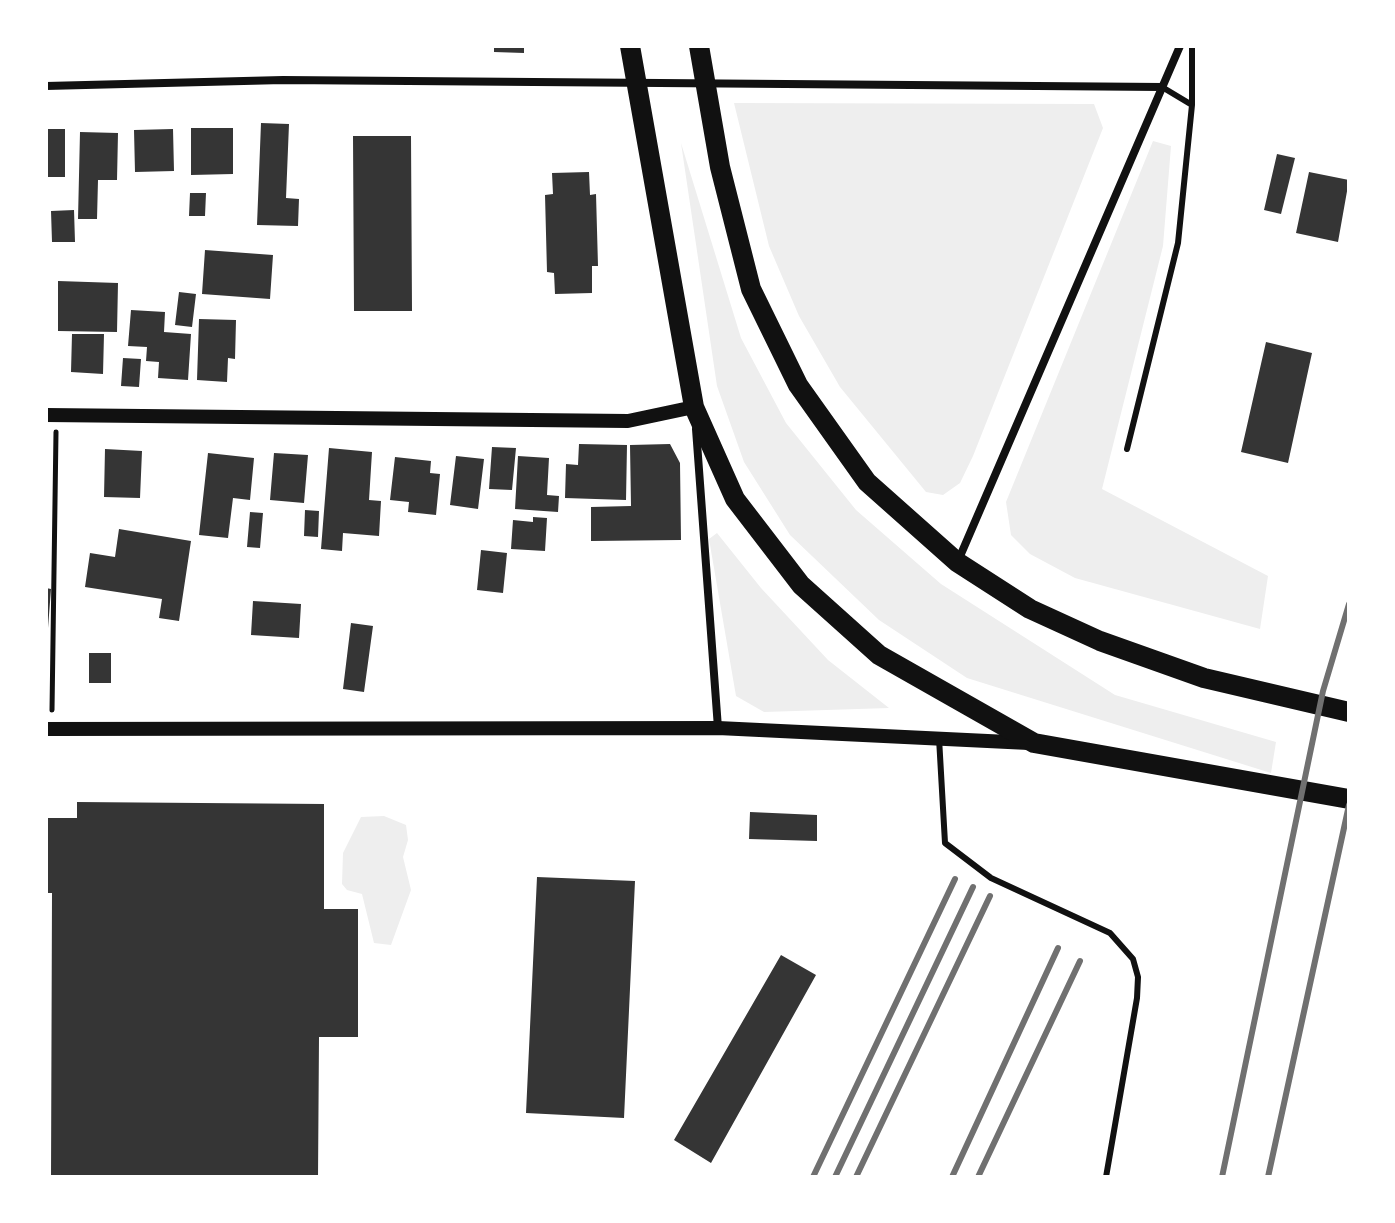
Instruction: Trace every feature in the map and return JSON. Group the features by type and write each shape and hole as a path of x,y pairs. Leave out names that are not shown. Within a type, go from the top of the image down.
{"main road":[{"path":"630,46 694,407 735,499 801,585 879,655 1034,743 1349,799"},
{"path":"699,46 720,167 751,289 798,385 867,482 957,562 1030,609 1100,641 1204,678 1349,712"}],"street":[{"path":"957,562 1180,46"},
{"path":"46,86 283,80 1162,87"},
{"path":"51,415 628,421 694,407 718,728"},
{"path":"49,729 718,728 1034,743"}],"lane":[{"path":"1127,449 1178,243 1192,105 1192,46"},
{"path":"1162,87 1192,105"},
{"path":"939,738 945,843 991,878 1110,933 1133,959 1138,977 1137,998 1106,1177"}],"path":[{"path":"49,729 51,415"}],"shaded area":[{"path":"734,103 1094,104 1103,128 973,456 960,483 943,495 926,492 840,387 799,316 769,246"},
{"path":"1153,141 1171,146 1163,246 1102,489 1268,576 1260,629 1075,578 1030,554 1011,535 1006,502"},
{"path":"681,143 741,338 786,423 856,510 941,584 1115,695 1276,742 1271,773 967,678 879,620 790,535 744,462 717,386"},
{"path":"717,533 761,588 828,660 889,708 764,712 736,696 709,539"},
{"path":"384,816 406,825 408,840 403,857 411,890 391,945 374,943 362,894 347,890 342,884 343,853 361,817"}],"building":[{"path":"494,46 524,46 524,53 494,52"},
{"path":"261,123 289,124 286,198 299,199 298,226 257,225"},
{"path":"191,128 233,128 233,174 191,175"},
{"path":"46,129 65,129 65,177 46,177"},
{"path":"173,129 174,171 135,172 134,130"},
{"path":"80,132 118,133 117,180 98,180 97,219 78,219"},
{"path":"353,136 411,136 412,311 354,311"},
{"path":"1277,154 1295,158 1281,214 1264,210"},
{"path":"589,172 590,195 596,194 598,266 592,266 592,293 555,294 554,273 547,272 545,195 553,194 552,173"},
{"path":"1309,172 1349,180 1338,242 1296,233"},
{"path":"190,193 206,193 205,216 189,216"},
{"path":"74,210 75,242 52,242 51,211"},
{"path":"205,250 273,255 270,299 202,294"},
{"path":"58,281 118,283 117,332 58,331"},
{"path":"179,292 196,294 192,327 175,325"},
{"path":"131,310 165,312 164,332 191,334 188,380 158,378 159,362 146,361 147,347 128,346"},
{"path":"199,319 236,320 235,359 228,358 227,382 197,380"},
{"path":"72,334 104,334 103,374 71,372"},
{"path":"1266,342 1312,353 1288,463 1241,452"},
{"path":"123,358 141,359 139,387 121,386"},
{"path":"579,444 627,445 626,500 565,498 566,464 578,465"},
{"path":"670,444 680,463 681,540 591,541 591,507 631,506 630,445"},
{"path":"492,447 516,448 512,490 489,489"},
{"path":"329,448 372,452 369,500 381,501 379,536 343,533 342,551 321,549"},
{"path":"105,449 142,451 140,498 104,497"},
{"path":"208,453 254,458 250,500 233,498 228,538 199,535"},
{"path":"274,453 308,455 304,503 270,500"},
{"path":"456,456 484,459 478,509 450,505"},
{"path":"518,456 549,458 547,495 559,496 558,512 515,509"},
{"path":"395,457 431,461 430,473 440,474 436,515 408,512 409,502 390,500"},
{"path":"305,510 319,511 318,537 304,536"},
{"path":"250,512 263,513 260,548 247,547"},
{"path":"533,517 547,518 545,551 511,549 513,520 533,522"},
{"path":"119,529 191,541 179,621 159,618 162,599 85,587 90,553 115,557"},
{"path":"481,550 507,553 503,593 477,590"},
{"path":"46,588 51,589 48,628 46,628"},
{"path":"253,601 301,604 299,638 251,635"},
{"path":"351,623 373,626 364,692 343,689"},
{"path":"89,653 111,653 111,683 89,683"},
{"path":"77,802 324,804 324,909 358,909 358,1037 319,1037 318,1177 51,1177 52,893 46,893 46,818 77,818"},
{"path":"750,812 817,815 817,841 749,839"},
{"path":"537,877 635,881 624,1118 526,1113"},
{"path":"781,955 816,975 711,1163 674,1140"}],"railway":[{"path":"1222,1177 1323,691 1349,604"},
{"path":"1268,1177 1349,805"},
{"path":"813,1177 955,879"},
{"path":"835,1177 973,887"},
{"path":"856,1177 990,896"},
{"path":"952,1177 1058,948"},
{"path":"978,1177 1080,961"}]}
